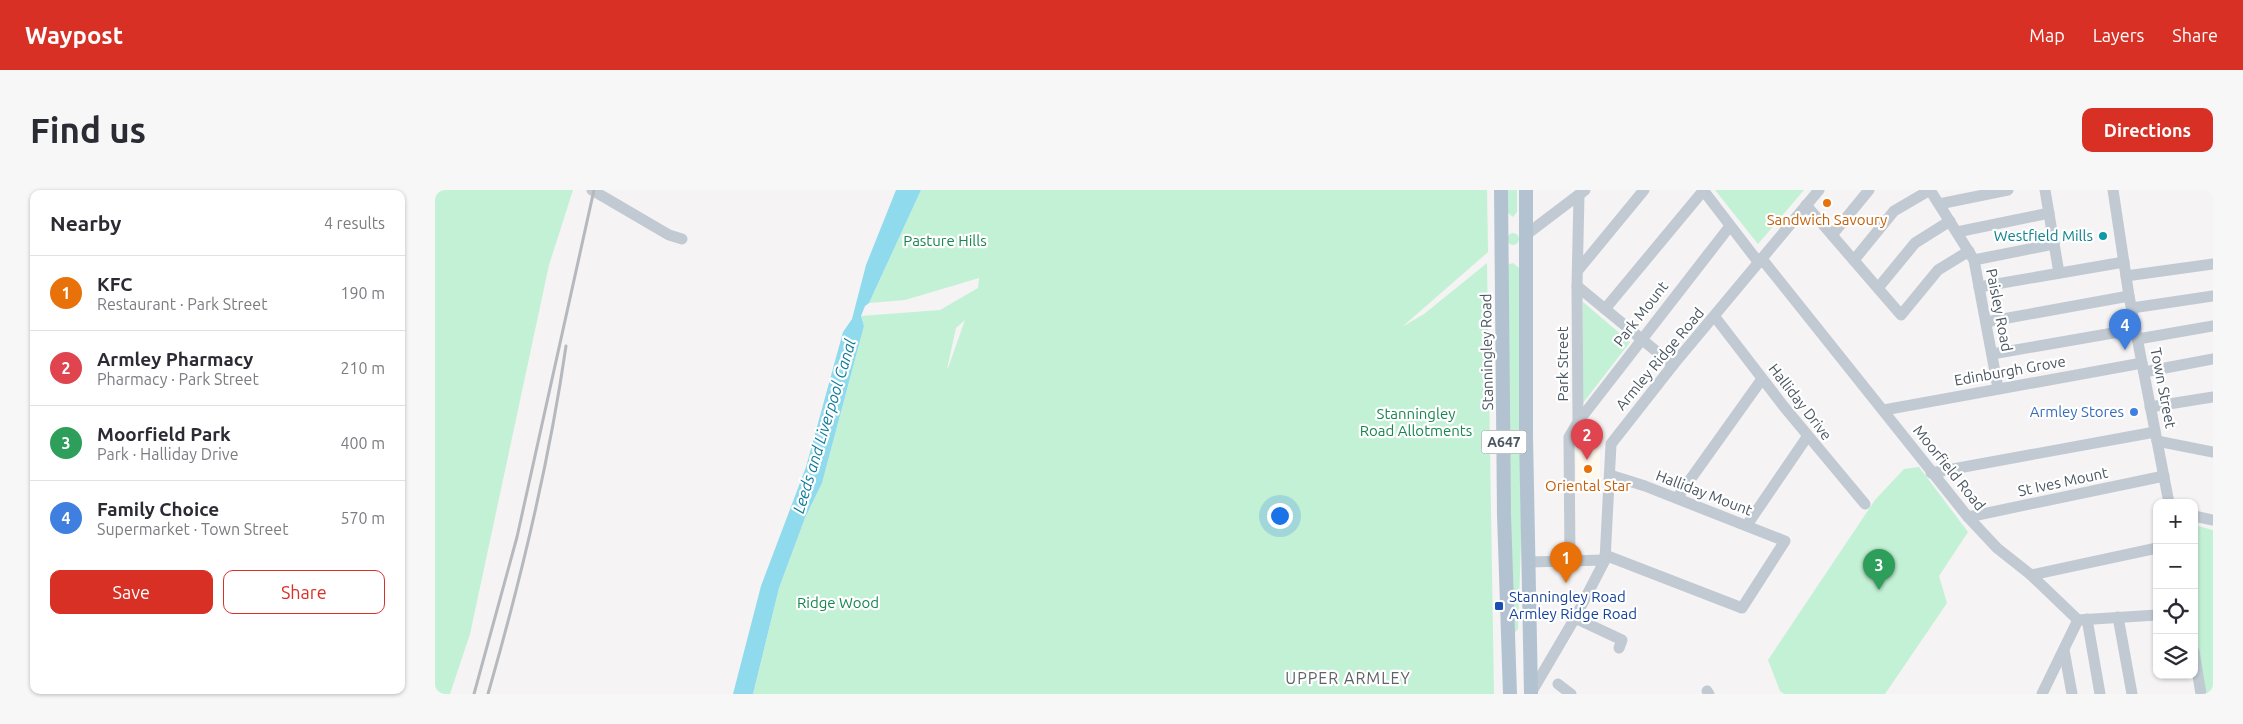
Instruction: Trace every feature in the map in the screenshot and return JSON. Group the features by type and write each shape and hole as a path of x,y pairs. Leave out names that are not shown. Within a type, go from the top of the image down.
{"main road":[{"name":"Stanningley Road","path":"1501,190 1504,515 1510,694"},
{"name":"A647","path":"1526,190 1531,694"},
{"path":"1502,229 1513,224 1527,236 1513,253 1502,249"},
{"path":"1510,694 1531,661"}],"street":[{"path":"592,190 669,235 682,239"},
{"path":"1579,269 1644,190"},
{"path":"1605,309 1703,190"},
{"name":"Moorfield Road","path":"1703,190 1730,226 1884,410 1931,473 1968,517 1997,548 2083,620"},
{"name":"Armley Ridge Road","path":"1531,694 1575,618 1605,557 1611,444 1673,365 1715,317 1819,190"},
{"path":"1832,235 1869,190"},
{"path":"1854,260 1894,211 1930,190"},
{"name":"Paisley Road","path":"1930,190 1971,256 1979,287 1998,388"},
{"path":"1939,204 2008,190"},
{"path":"2045,190 2059,273"},
{"name":"Town Street","path":"2113,190 2126,276 2168,499"},
{"path":"1527,236 1582,193"},
{"name":"Park Street","path":"1570,560 1569,436 1578,422 1577,286 1582,193"},
{"path":"1806,205 1901,315 1938,270 1971,256 2054,244"},
{"path":"1957,232 2049,213"},
{"path":"1878,288 1915,243 1950,221"},
{"name":"Park Mount","path":"1578,422 1730,226"},
{"path":"1979,287 2124,262"},
{"path":"2126,276 2213,264"},
{"path":"1577,286 1673,365"},
{"path":"1986,322 2131,302 2213,296"},
{"name":"Halliday Drive","path":"1715,317 1807,437 1865,504"},
{"path":"1992,354 2137,334 2213,326"},
{"name":"Edinburgh Grove","path":"1884,410 1998,388 2213,359"},
{"path":"1677,498 1762,379"},
{"path":"2150,407 2213,397"},
{"path":"1931,473 2156,436 2213,452"},
{"path":"1747,525 1807,437"},
{"name":"Halliday Mount","path":"1605,557 1743,608 1785,542 1677,498 1610,476"},
{"name":"St Ives Mount","path":"1968,517 2165,476"},
{"path":"2198,517 2213,520"},
{"path":"2031,575 2153,549"},
{"path":"1529,562 1605,557"},
{"path":"2083,620 2153,615"},
{"path":"2117,617 2132,694"},
{"path":"1575,618 1622,640 1619,648"},
{"path":"2042,694 2064,650 2083,620"},
{"path":"2083,620 2100,694"},
{"path":"2064,650 2072,694"},
{"path":"1531,661 1545,660 1553,655"},
{"path":"2198,676 2201,694"},
{"path":"1558,684 1571,694"}],"shaded area":[{"path":"1583,422 1603,438 1600,446 1600,480 1576,480 1577,431"}],"green space":[{"path":"435,190 573,190 549,265 470,634 450,694 435,694"},
{"path":"921,190 1487,190 1488,252 1402,327 1424,314 1487,263 1494,694 753,694 779,588 805,518 822,483 864,326 861,316 940,310 978,288 979,278 905,300 869,303","holes":["965,320 948,368 956,328"]},
{"path":"1508,190 1517,190 1517,212 1513,217 1507,212"},
{"path":"1715,190 1804,190 1758,244"},
{"path":"1511,233 1515,233 1519,239 1515,245 1511,245 1507,241 1507,237"},
{"path":"1513,263 1519,268 1522,514 1518,629 1513,635 1510,571 1507,265"},
{"path":"1583,302 1630,342 1583,403"},
{"path":"1919,467 1968,532 1939,576 1947,603 1885,694 1784,694 1780,691 1768,660 1875,500 1904,469"},
{"path":"2198,526 2213,530 2213,694 2201,694 2198,678"}],"water":[{"name":"Leeds and Liverpool Canal","path":"896,190 921,190 869,303 865,306 861,316 864,326 822,483 805,518 779,588 753,694 733,694 761,586 806,467 843,332 852,319 866,265"}],"railway":[{"path":"474,694 517,537 594,190"},
{"path":"488,694 512,608 543,478 566,346"}],"place":[{"name":"Sandwich Savoury","path":"1827,203"},
{"name":"Westfield Mills","path":"2103,236"},
{"name":"Family Choice","path":"2125,350"},
{"name":"Armley Stores","path":"2134,412"},
{"name":"Armley Pharmacy","path":"1587,460"},
{"name":"Oriental Star","path":"1588,469"},
{"name":"KFC","path":"1566,583"},
{"name":"Moorfield Park","path":"1879,590"},
{"name":"Stanningley Road Armley Ridge Road","path":"1499,606"}],"district":[{"name":"UPPER ARMLEY","path":"1348,678"}],"park label":[{"name":"Pasture Hills","path":"945,241"},
{"name":"Stanningley Road Allotments","path":"1416,422"},
{"name":"Ridge Wood","path":"838,603"}]}
